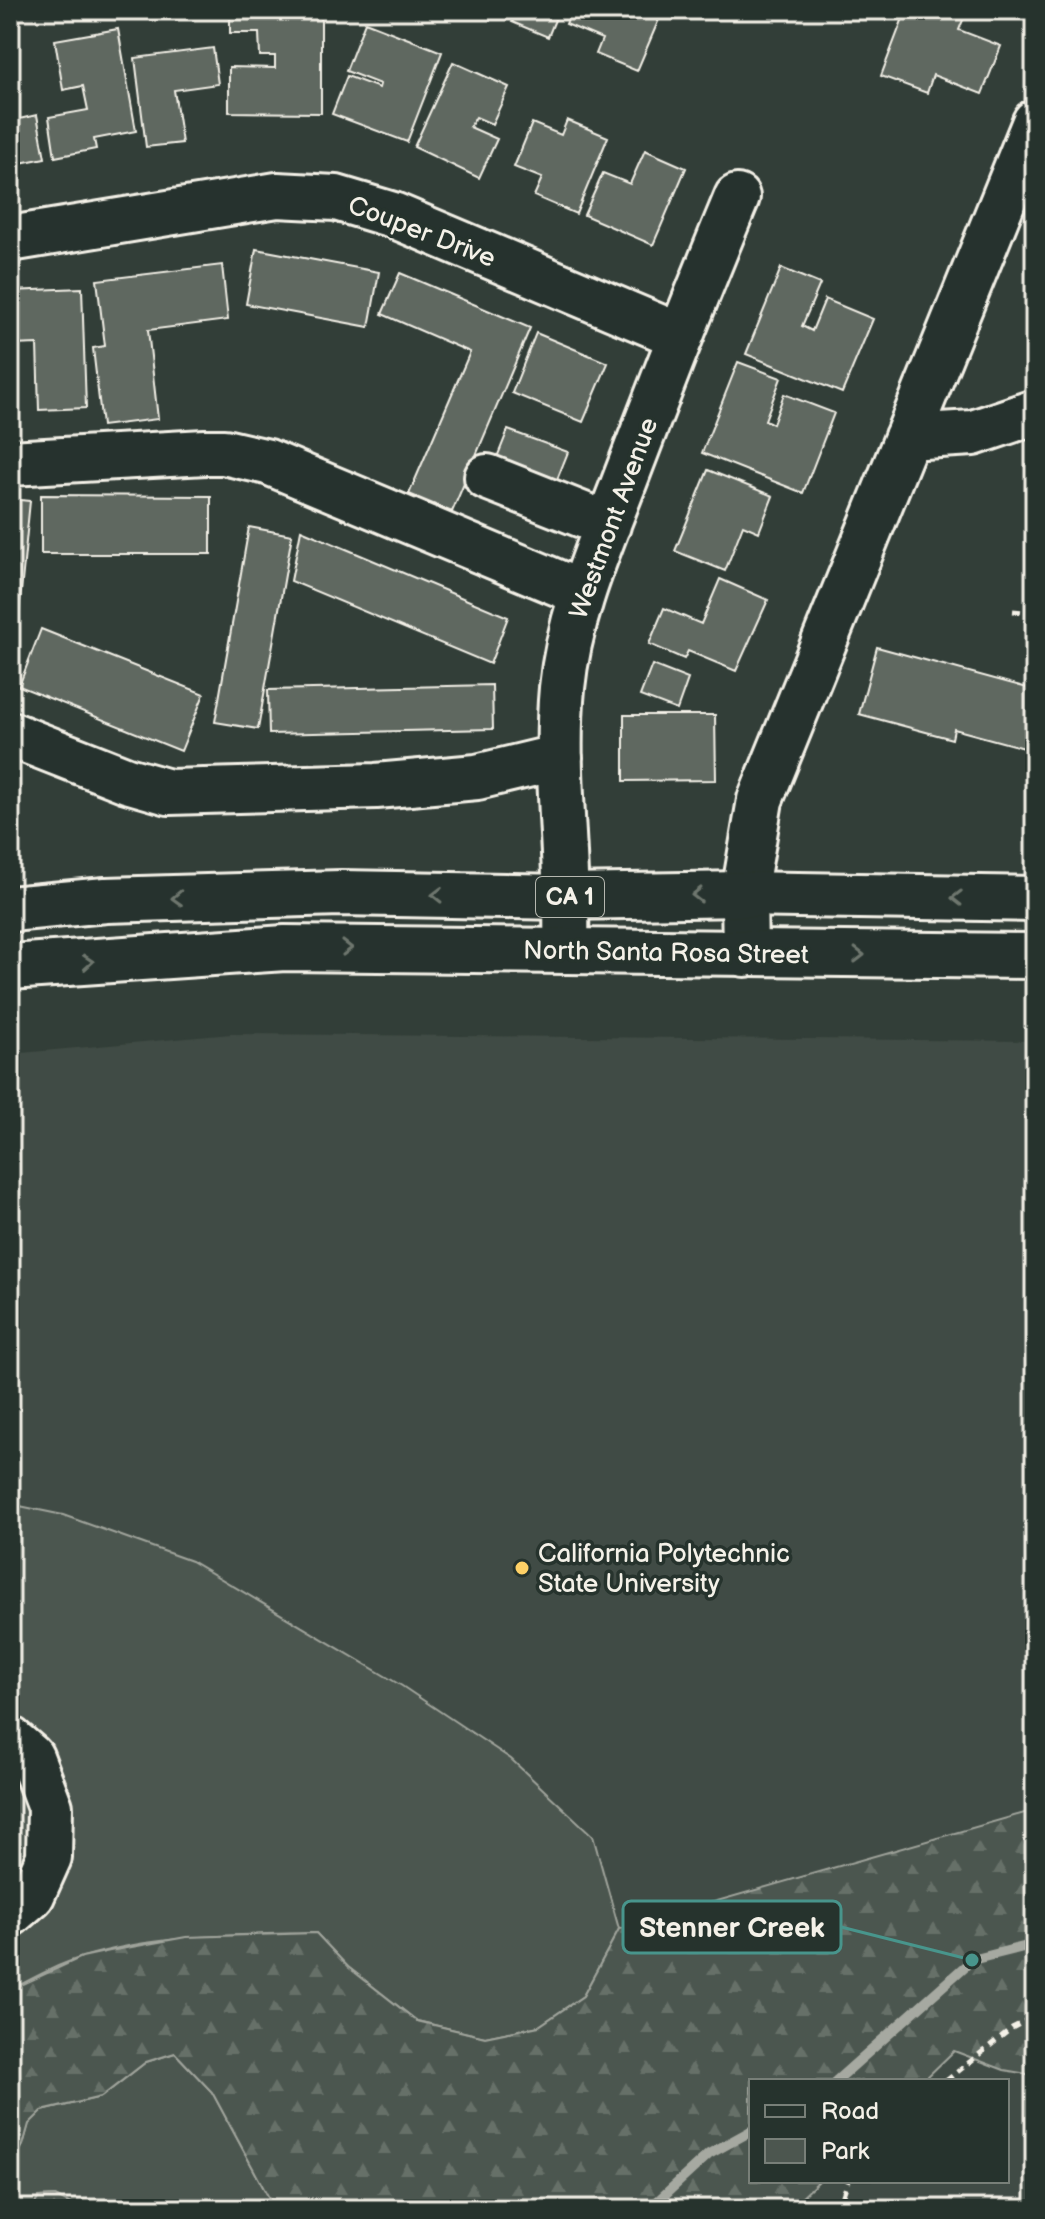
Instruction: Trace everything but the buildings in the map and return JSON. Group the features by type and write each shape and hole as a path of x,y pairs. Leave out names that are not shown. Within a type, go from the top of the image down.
{"main road":[{"path":"745,954 744,894 760,800 1035,122"},
{"name":"Couper Drive","path":"10,239 277,195 336,198 393,215 680,336"},
{"name":"Westmont Avenue","path":"566,949 567,897 560,757 562,687 569,644 582,593 680,336 737,197"},
{"path":"907,437 973,433 1035,412"},
{"path":"10,463 205,452 224,452 268,462 582,593"},
{"path":"487,477 608,525"},
{"path":"10,734 127,780 169,792 376,786 477,777 560,757"},
{"name":"North Santa Rosa Street","path":"10,909 106,900 341,893 567,897 744,894 1035,899"},
{"name":"North Santa Rosa Street","path":"10,967 285,948 1035,956"},
{"path":"10,1739 31,1757 50,1807 50,1819 49,1857 32,1895 10,1914"}],"path":[{"path":"1013,611 1035,613"},
{"path":"948,2079 1012,2028 1035,2016"},
{"path":"838,2209 847,2183"}],"shaded area":[{"name":"California Polytechnic State University","path":"231,1034 1035,1041 1035,2209 10,2209 10,1054"}],"green space":[{"path":"10,1504 63,1515 191,1561 402,1686 511,1759 593,1836 619,1929 583,1996 539,2026 485,2037 417,2021 348,1967 316,1933 198,1937 111,1949 74,1960 10,1990"},
{"path":"1035,1810 1035,2083 1032,2075 1004,2070 954,2051 925,2079 749,2079 749,2183 817,2183 795,2204 763,2209 275,2209 212,2092 175,2053 146,2062 101,2097 42,2111 29,2124 23,2145 10,2168 10,1990 82,1957 186,1937 316,1933 348,1967 417,2021 485,2037 539,2026 583,1996 619,1929"},
{"path":"175,2053 212,2092 275,2209 80,2209 55,2196 39,2197 32,2209 10,2209 10,2168 23,2145 29,2123 42,2111 101,2097 146,2062"},
{"path":"55,2196 80,2209 32,2209 39,2197"}],"waterway":[{"path":"838,2079 972,1960 1035,1944"},
{"path":"649,2209 709,2154 749,2132"}],"place":[{"name":"California Polytechnic State University","path":"522,1568"},
{"name":"Stenner Creek","path":"972,1960"}]}
